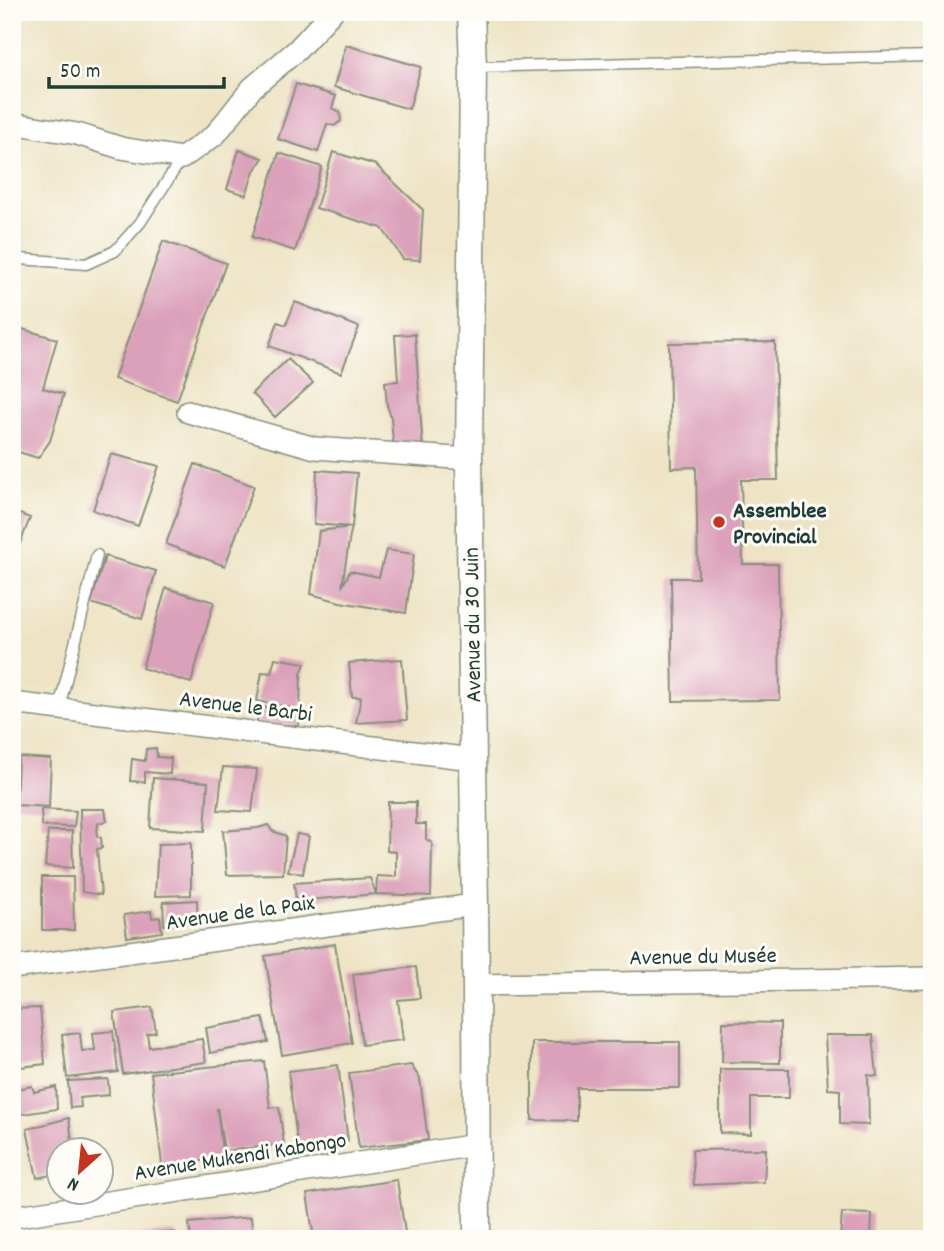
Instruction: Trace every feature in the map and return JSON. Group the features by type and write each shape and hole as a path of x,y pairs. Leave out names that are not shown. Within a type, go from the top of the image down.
{"street":[{"path":"12,123 77,134 121,148 182,158 215,135 253,88 297,50 332,12"},
{"name":"Avenue du 30 Juin","path":"471,12 473,67 469,459 477,1239"},
{"path":"188,412 315,448 469,459"},
{"name":"Avenue le Barbi","path":"12,703 472,759"},
{"name":"Avenue de la Paix","path":"12,968 474,905"},
{"name":"Avenue du Musée","path":"476,985 932,978"},
{"name":"Avenue Mukendi Kabongo","path":"12,1217 476,1145"}],"lane":[{"path":"473,67 932,56"},
{"path":"20,259 86,264 114,251 140,223 182,158"},
{"path":"60,708 97,555"}],"building":[{"path":"346,45 421,67 409,109 334,87"},
{"path":"296,84 336,96 332,108 340,112 341,121 334,126 327,124 318,152 278,139"},
{"path":"239,150 263,158 254,171 246,195 227,189"},
{"path":"333,152 376,165 423,210 420,260 403,259 382,228 316,208"},
{"path":"279,153 322,167 295,251 252,237"},
{"path":"163,241 226,263 177,401 114,379"},
{"path":"295,302 359,327 341,373 269,346 278,322 286,325"},
{"path":"12,326 57,339 43,388 64,394 50,441 38,458 12,450"},
{"path":"415,334 423,450 394,452 385,382 398,381 395,335"},
{"name":"Assemblee Provincial","path":"775,342 778,480 741,480 743,564 778,564 780,700 673,701 671,578 698,578 696,467 671,468 669,343"},
{"path":"288,359 313,383 275,417 252,393"},
{"path":"111,454 159,466 138,526 93,510"},
{"path":"195,464 254,486 225,566 166,544"},
{"path":"317,470 357,473 352,527 314,524"},
{"path":"12,511 30,518 12,564"},
{"path":"352,527 342,587 350,571 379,577 386,550 414,554 406,613 340,602 311,594 319,531"},
{"path":"105,556 156,571 142,619 91,603"},
{"path":"166,588 214,602 191,683 142,668"},
{"path":"275,658 305,663 301,674 300,710 257,701 262,672 271,673"},
{"path":"402,659 407,720 356,723 361,697 352,697 349,663"},
{"path":"258,707 300,710 299,726 257,723"},
{"path":"156,748 157,757 171,758 170,774 145,772 145,782 130,781 132,759 145,761 146,749"},
{"path":"18,757 51,759 49,807 16,805"},
{"path":"223,767 257,769 252,812 218,810"},
{"path":"153,778 208,782 205,831 150,828"},
{"path":"388,802 416,802 416,824 426,824 426,839 432,843 431,896 376,894 377,876 396,877 396,852 387,851"},
{"path":"41,809 76,811 74,827 42,826"},
{"path":"80,809 105,809 107,821 98,823 97,836 101,838 102,848 97,849 101,895 82,892"},
{"path":"268,825 272,831 286,836 283,874 227,875 223,831"},
{"path":"48,831 72,831 73,868 45,866"},
{"path":"297,834 309,836 303,874 288,871"},
{"path":"191,843 191,895 155,896 158,844"},
{"path":"42,877 73,877 74,930 42,930"},
{"path":"370,878 376,894 296,901 294,883"},
{"path":"197,900 198,923 164,925 163,902"},
{"path":"151,911 152,918 160,917 162,932 127,937 124,915"},
{"path":"335,944 352,1043 282,1055 265,956"},
{"path":"416,967 420,998 398,1000 403,1040 362,1045 353,974"},
{"path":"152,1007 156,1032 147,1034 149,1047 202,1039 206,1062 123,1074 114,1012"},
{"path":"40,1008 45,1064 12,1068 12,1009"},
{"path":"263,1018 268,1042 210,1053 206,1028"},
{"path":"723,1022 780,1023 780,1063 722,1062"},
{"path":"113,1031 118,1072 67,1078 62,1035 80,1033 82,1051 95,1050 93,1033"},
{"path":"825,1035 873,1035 877,1076 868,1075 869,1125 840,1124 840,1090 828,1089"},
{"path":"532,1042 680,1042 680,1088 577,1088 577,1121 532,1120"},
{"path":"264,1061 270,1108 279,1107 284,1144 224,1151 217,1108 223,1159 162,1165 151,1073"},
{"path":"338,1065 348,1141 298,1148 288,1071"},
{"path":"411,1065 420,1079 428,1140 359,1148 349,1073"},
{"path":"720,1069 789,1069 789,1098 751,1098 751,1134 720,1133"},
{"path":"108,1079 109,1095 80,1098 81,1107 70,1108 68,1081"},
{"path":"32,1086 34,1092 56,1087 57,1109 15,1115 18,1137 12,1137 12,1090"},
{"path":"69,1118 71,1136 46,1136 46,1176 37,1178 27,1129"},
{"path":"766,1149 764,1182 694,1185 692,1150"},
{"path":"397,1180 406,1239 351,1239 351,1235 314,1239 307,1194"},
{"path":"842,1213 872,1214 871,1239 840,1239"},
{"path":"251,1217 253,1239 191,1239 189,1223"},
{"path":"175,1232 175,1239 129,1239 129,1237"}],"place":[{"name":"Assemblee Provincial","path":"719,522"}]}
